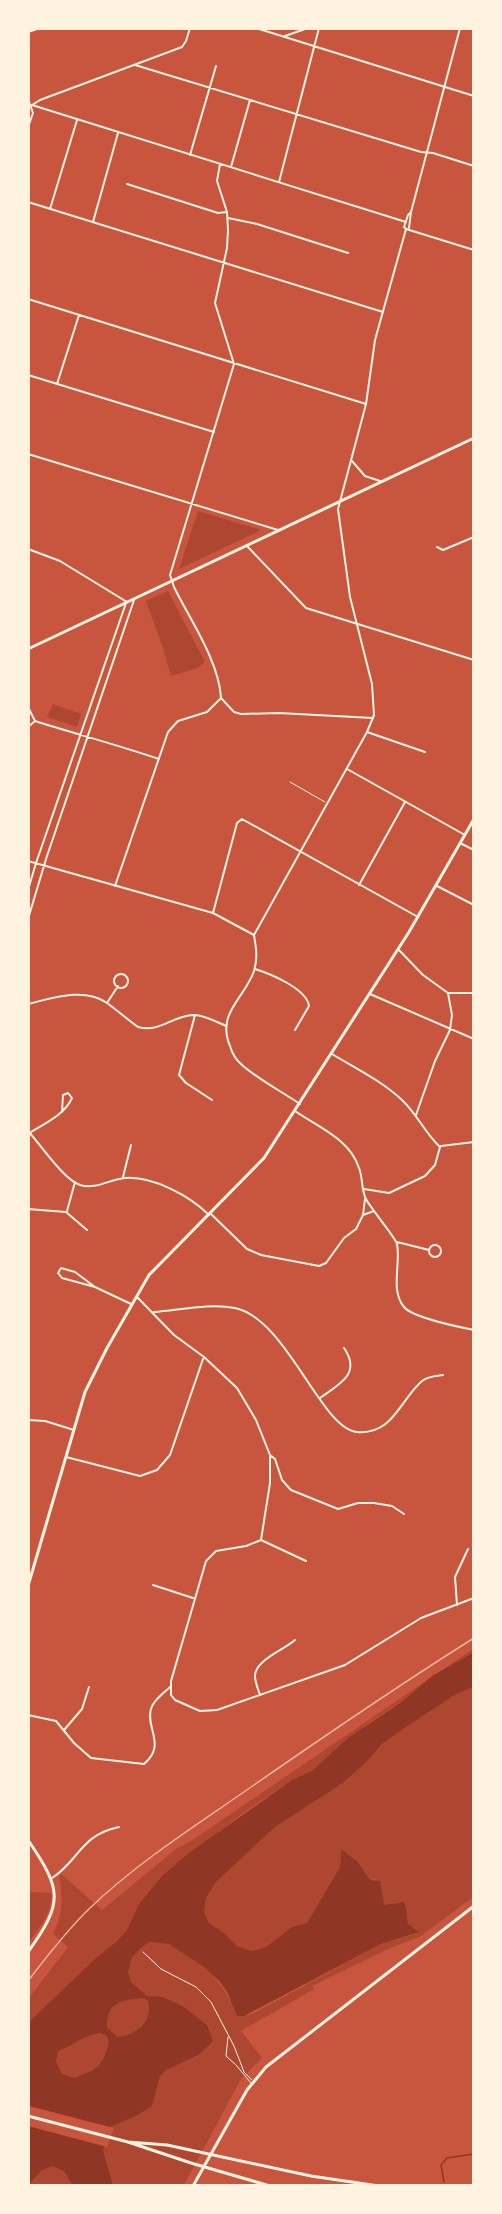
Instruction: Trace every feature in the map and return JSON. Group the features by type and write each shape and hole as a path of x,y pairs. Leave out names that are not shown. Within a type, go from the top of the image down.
{"main road":[{"path":"28,649 474,438"},
{"path":"28,1586 86,1392 135,1296 149,1275 258,1166 399,949 474,819"},
{"path":"28,1840 52,1878 55,1896 53,1912 44,1930 28,1952"},
{"path":"193,2186 252,2082 282,2053 474,1906"},
{"path":"28,2116 128,2142 270,2186"},
{"path":"128,2142 148,2142 333,2180 379,2186"},
{"path":"333,2180 334,2186"}],"street":[{"path":"28,33 40,28"},
{"path":"32,105 182,47 190,28"},
{"path":"256,28 269,30 283,37 474,96"},
{"path":"283,37 308,28"},
{"path":"279,182 319,28"},
{"path":"300,1104 236,1059 228,1041 226,1026 234,1004 255,969 257,955 254,935 368,732 373,718 372,684 351,597 338,509 366,404 375,340 460,28"},
{"path":"135,65 474,166"},
{"path":"190,155 216,66"},
{"path":"28,99 33,113 28,127"},
{"path":"231,168 250,100"},
{"path":"32,105 406,222"},
{"path":"51,209 77,120"},
{"path":"93,222 117,133"},
{"path":"220,164 217,181 228,218 228,241 215,303 234,364 170,575 216,670 221,698 228,707 241,714 279,713 373,718"},
{"path":"128,184 218,213 226,212"},
{"path":"28,202 383,312"},
{"path":"411,212 404,227 407,229 474,250"},
{"path":"228,218 264,226 348,253"},
{"path":"28,299 366,404"},
{"path":"57,384 79,315"},
{"path":"28,375 214,432"},
{"path":"28,454 279,530"},
{"path":"351,460 365,476 383,481"},
{"path":"437,547 443,550 474,537"},
{"path":"247,546 306,608 474,660"},
{"path":"28,549 60,561 127,602 28,890"},
{"path":"28,919 134,598"},
{"path":"112,644 120,646"},
{"path":"115,886 171,727 178,722 207,712 221,698"},
{"path":"28,707 35,721 159,759"},
{"path":"28,727 35,721"},
{"path":"368,732 425,752"},
{"path":"347,769 465,835"},
{"path":"359,885 405,802"},
{"path":"213,913 238,821 244,820 418,918"},
{"path":"460,843 474,850"},
{"path":"28,861 213,913 254,935"},
{"path":"436,886 474,905"},
{"path":"399,949 419,972 448,993 474,993"},
{"path":"255,969 306,996 309,1006 295,1030"},
{"path":"107,1003 118,987 127,984 128,979 125,975 120,974 116,977 115,982 118,987"},
{"path":"415,1116 435,1061 450,1030 452,1015 448,993"},
{"path":"28,1004 83,994 107,1003 131,1022 143,1028 163,1026 186,1016 195,1015 226,1026"},
{"path":"370,994 474,1039"},
{"path":"195,1015 179,1075 186,1083 212,1101"},
{"path":"332,1053 394,1093 440,1147"},
{"path":"62,1112 63,1095 71,1094 71,1101 62,1112 29,1132 75,1182 93,1186 123,1178 144,1180 178,1192 197,1203 247,1249 261,1255 319,1266 326,1263 344,1238 356,1229 363,1215 365,1198 359,1168 344,1143 295,1111"},
{"path":"440,1147 474,1142"},
{"path":"123,1178 131,1145"},
{"path":"363,1189 389,1193 425,1176 435,1165 440,1147"},
{"path":"66,1212 75,1182"},
{"path":"365,1198 398,1242 429,1250"},
{"path":"28,1209 66,1212 87,1230"},
{"path":"363,1215 374,1211"},
{"path":"398,1242 397,1283 400,1299 406,1309 415,1315 474,1330"},
{"path":"95,1287 68,1269 62,1268 57,1273 62,1278 95,1287 131,1304"},
{"path":"135,1296 154,1312 174,1335 204,1357 243,1397 262,1432 270,1455 270,1483 261,1540"},
{"path":"154,1312 215,1306 236,1308 252,1314 275,1334 333,1418 349,1430 358,1432 377,1427 393,1418 422,1381 428,1377 443,1375"},
{"path":"320,1398 344,1381 351,1370 351,1358 344,1348"},
{"path":"66,1457 140,1476 157,1470 170,1455 204,1357"},
{"path":"28,1420 45,1421 74,1430"},
{"path":"270,1455 274,1458 286,1486 296,1493 338,1509 367,1502 392,1506 405,1514"},
{"path":"306,1561 261,1540 246,1546 216,1551 209,1556 194,1598 170,1687 171,1695 175,1700 200,1711 217,1710 345,1665 421,1618 474,1598"},
{"path":"457,1605 455,1577 468,1549"},
{"path":"153,1586 194,1598"},
{"path":"260,1695 255,1679 256,1669 263,1660 284,1649 294,1640"},
{"path":"64,1730 82,1709 89,1687"},
{"path":"28,1715 56,1721 74,1743 91,1758 144,1764 152,1754 155,1745 150,1710 154,1702 170,1687"},
{"path":"52,1878 77,1851 96,1835 118,1827"}],"lane":[{"path":"290,782 327,803"},
{"path":"143,1952 161,1969 191,1984 206,1996 216,2010 234,2046 244,2072 252,2082"},
{"path":"227,2036 225,2053 227,2057 243,2076 252,2082"}],"shaded area":[{"path":"198,511 261,530 179,569"},
{"path":"168,591 205,662 198,668 171,676 146,601"},
{"path":"53,704 81,714 77,727 47,717"},
{"path":"473,1649 473,1653 420,1686 370,1722 313,1770 292,1780 243,1813 163,1875 149,1942 169,1944 195,1913 219,1938 204,1967 224,1989 237,2016 252,2014 381,1944 418,1933 408,1924 406,1907 399,1902 384,1906 376,1879 370,1880 358,1862 341,1850 340,1867 307,1923 292,1927 266,1947 252,1951 237,1946 209,1923 204,1912 206,1898 216,1882 275,1827 343,1783 382,1744 406,1727 456,1693 473,1687 473,1897 421,1936 388,1949 312,1986 314,1989 241,2031 262,2058 241,2079 184,2185 29,2185 29,1998 68,1947 53,1934 60,1913 59,1877 61,1874 102,1910 176,1849"},
{"path":"473,1653 473,1687 456,1694 406,1727 382,1744 343,1783 275,1827 216,1882 206,1898 204,1912 209,1923 237,1946 252,1951 266,1947 292,1927 307,1923 340,1867 341,1849 358,1862 370,1880 380,1881 384,1905 404,1902 408,1924 419,1932 381,1944 244,2016 237,2016 227,1992 204,1967 169,1944 149,1942 132,1957 128,1972 131,1982 147,1996 163,1997 184,2007 207,2025 213,2041 200,2054 166,2070 160,2076 152,2106 110,2127 103,2151 113,2185 72,2185 65,2172 53,2166 42,2170 29,2184 29,2022 127,1930 139,1904 163,1875 189,1853 292,1780 313,1770 348,1738 400,1703 432,1676","holes":["144,1998 148,2001 148,2015 138,2030 118,2037 107,2028 109,2013 116,2004","99,2033 106,2035 109,2041 102,2062 89,2072 74,2078 62,2074 56,2062 58,2051"]},
{"path":"29,1892 51,1893 51,1900 45,1919 29,1942"}],"pier":[{"path":"29,2106 114,2128 107,2147 28,2126"}],"waterway":[{"path":"444,2182 441,2165 447,2158 474,2154"}],"railway":[{"path":"28,1981 82,1916 128,1874 335,1729 474,1638"}]}
